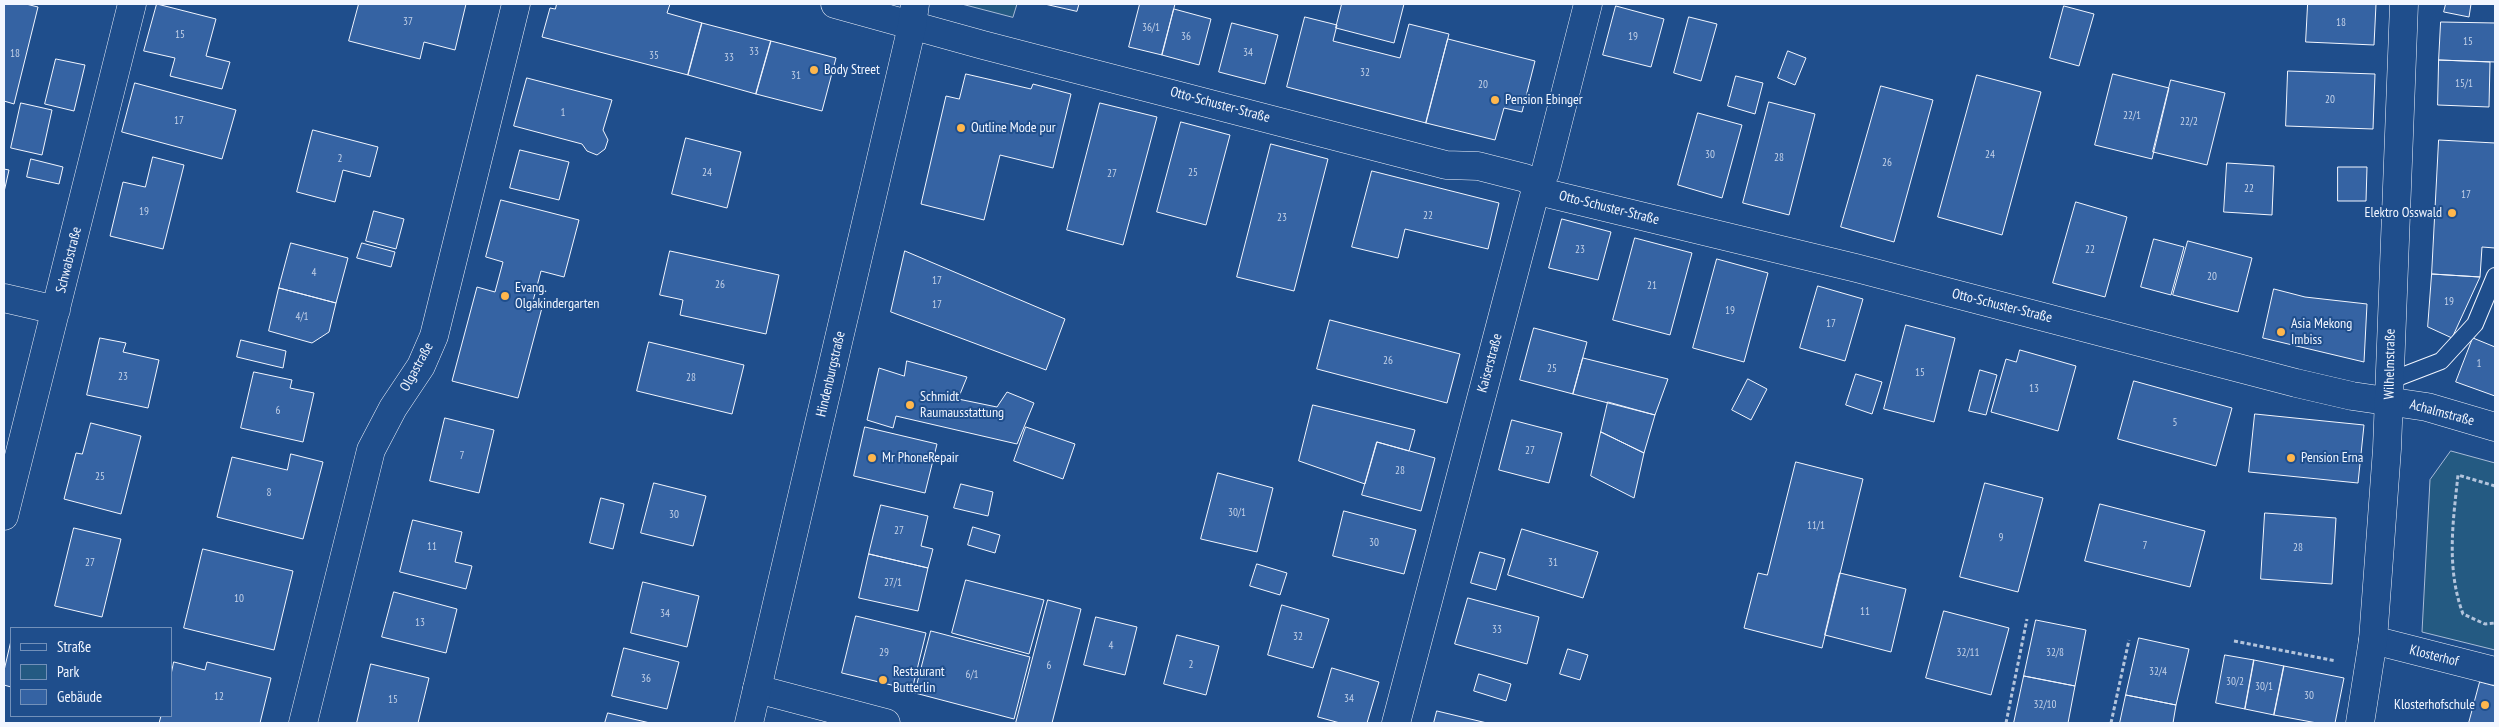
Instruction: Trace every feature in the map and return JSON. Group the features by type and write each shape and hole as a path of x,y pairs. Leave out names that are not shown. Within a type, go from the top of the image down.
{"street":[{"name":"Schwabstraße","path":"4,516 132,4"},
{"name":"Olgastraße","path":"303,723 371,450 393,408 420,366 434,336 516,4"},
{"name":"Otto-Schuster-Straße","path":"834,4 916,11 1446,165 1478,166 1516,175 1525,178 1550,194 1856,268 2296,383 2352,396 2389,391"},
{"name":"Kaiserstraße","path":"1396,723 1537,185 1545,173 1588,4"},
{"name":"Wilhelmstraße","path":"2360,723 2374,640 2389,391 2404,4"},
{"name":"Hindenburgstraße","path":"749,723 916,11"},
{"path":"4,298 56,310"},
{"name":"Achalmstraße","path":"2389,391 2427,407 2495,427"},
{"name":"Klosterhof","path":"2374,640 2495,671"},
{"path":"757,689 886,723"}],"lane":[{"path":"2389,391 2441,361 2475,324 2495,276"}],"path":[{"path":"2495,486 2458,475 2452,547 2453,574 2463,614 2485,624 2495,623"},
{"path":"2006,723 2028,619"},
{"path":"2111,723 2129,640"},
{"path":"2234,641 2369,667"}],"green space":[{"path":"962,4 1017,4 1013,17"},
{"path":"2451,451 2495,463 2495,650 2422,632 2430,480"}],"building":[{"path":"4,4 26,4 38,7 14,104 4,101"},
{"path":"157,4 216,19 206,56 230,62 222,89 170,76 175,58 144,51"},
{"path":"359,4 466,4 455,50 424,42 420,59 349,41"},
{"path":"557,4 670,4 667,13 702,23 688,75 542,37 550,8 555,9"},
{"path":"1045,4 1079,4 1077,11"},
{"path":"1140,4 1175,4 1162,55 1129,47"},
{"path":"1342,4 1404,4 1394,43 1336,28"},
{"path":"2308,4 2376,4 2374,45 2306,42"},
{"path":"2446,4 2471,4 2469,17 2444,12"},
{"path":"1616,6 1664,19 1651,67 1603,55"},
{"path":"2064,6 2094,14 2079,66 2050,58"},
{"path":"1174,9 1211,19 1199,65 1162,55"},
{"path":"1305,17 1337,25 1333,41 1400,58 1409,24 1449,34 1426,123 1287,87"},
{"path":"1689,17 1717,24 1701,81 1674,73"},
{"path":"2441,22 2495,23 2495,62 2439,60"},
{"path":"702,23 771,41 756,94 688,75"},
{"path":"1232,23 1278,35 1265,84 1219,72"},
{"path":"1448,39 1535,61 1522,112 1504,108 1495,140 1426,123"},
{"path":"771,41 836,58 822,111 756,94"},
{"path":"1788,51 1806,58 1795,85 1778,78"},
{"path":"56,59 85,65 74,111 45,104"},
{"path":"2439,60 2490,62 2489,107 2438,105"},
{"path":"2288,71 2375,74 2373,129 2286,126"},
{"path":"966,74 1031,89 1033,84 1071,94 1053,168 1000,155 984,220 921,204 946,96 959,99"},
{"path":"2113,74 2169,88 2152,159 2095,145"},
{"path":"1977,75 2041,92 2002,235 1938,217"},
{"path":"1736,76 1763,83 1755,114 1728,106"},
{"path":"527,78 612,100 603,130 608,140 605,149 597,155 587,151 582,144 514,126"},
{"path":"2171,80 2225,93 2207,165 2153,152"},
{"path":"135,83 236,110 222,159 122,132"},
{"path":"1881,86 1933,100 1894,242 1841,227"},
{"path":"1769,102 1815,114 1789,215 1743,203"},
{"path":"21,103 52,110 42,155 11,148"},
{"path":"1100,103 1157,117 1123,245 1067,230"},
{"path":"1698,113 1742,125 1722,198 1678,185"},
{"path":"1181,122 1230,135 1206,225 1157,212"},
{"path":"313,130 378,147 370,177 343,170 335,202 297,192"},
{"path":"686,138 741,152 727,208 672,194"},
{"path":"2439,140 2495,143 2495,248 2482,247 2480,277 2432,274"},
{"path":"1271,144 1328,159 1294,291 1237,277"},
{"path":"520,150 569,162 559,200 510,188"},
{"path":"153,157 184,165 163,249 110,236 123,182 145,187"},
{"path":"31,159 63,167 59,184 27,177"},
{"path":"2227,163 2274,166 2272,215 2224,212"},
{"path":"2338,167 2367,167 2366,201 2338,201"},
{"path":"4,169 9,170 4,192"},
{"path":"1372,171 1499,203 1488,249 1405,229 1398,258 1352,247"},
{"name":"Evang. Olgakindergarten","path":"501,200 579,220 564,277 541,271 533,301 543,304 518,398 452,381 477,287 495,292 503,262 486,257"},
{"path":"2076,202 2127,217 2105,297 2053,283"},
{"path":"374,211 404,219 396,249 366,241"},
{"path":"1562,219 1611,232 1598,280 1549,268"},
{"path":"1635,238 1692,253 1670,335 1613,320"},
{"path":"2154,239 2184,247 2171,295 2141,287"},
{"path":"2188,241 2252,258 2238,312 2173,295"},
{"path":"291,243 348,258 336,303 279,288"},
{"path":"362,243 395,252 391,267 357,258"},
{"path":"670,251 779,275 766,334 680,315 683,300 660,295"},
{"path":"905,251 1065,319 1046,370 891,312"},
{"path":"1717,259 1768,273 1744,362 1693,348"},
{"path":"2432,274 2480,277 2452,338 2428,327"},
{"path":"1818,286 1863,299 1845,361 1800,348"},
{"path":"279,288 336,303 329,332 312,343 269,331"},
{"path":"2274,289 2305,297 2367,304 2364,362 2263,338"},
{"path":"1330,320 1460,354 1447,403 1317,369"},
{"path":"1906,325 1955,338 1934,422 1884,409"},
{"path":"1534,328 1587,342 1573,394 1520,380"},
{"path":"100,338 126,343 123,352 159,360 148,408 87,395"},
{"path":"2473,338 2495,347 2495,396 2456,382"},
{"path":"241,340 286,351 283,368 237,357"},
{"path":"649,342 744,365 732,414 637,391"},
{"path":"2020,350 2076,366 2058,431 1991,412 2006,359 2016,362"},
{"path":"1583,358 1668,379 1655,415 1573,394"},
{"path":"907,361 967,377 958,399 997,407 1007,392 1034,403 1017,444 896,416 893,428 867,420 879,368 904,376"},
{"path":"1980,370 1997,375 1986,415 1969,411"},
{"path":"254,372 292,380 290,388 314,393 303,442 241,428"},
{"path":"1856,374 1882,382 1872,414 1846,405"},
{"path":"1748,379 1767,389 1751,420 1732,410"},
{"path":"2134,381 2232,408 2216,466 2118,439"},
{"path":"1608,402 1655,415 1644,453 1601,432"},
{"path":"1313,405 1415,430 1409,451 1377,442 1365,484 1299,461"},
{"path":"2255,414 2364,425 2358,483 2249,472"},
{"path":"445,418 494,430 479,493 430,481"},
{"path":"1512,420 1562,433 1549,483 1499,470"},
{"path":"91,423 141,436 121,514 64,499 76,453 82,454"},
{"path":"865,427 937,444 925,493 854,476"},
{"path":"1026,427 1075,444 1063,479 1014,461"},
{"path":"1601,432 1644,453 1634,498 1591,476"},
{"path":"1377,442 1435,458 1421,511 1362,495"},
{"path":"291,454 323,462 303,539 217,517 232,457 287,470"},
{"path":"1796,462 1863,479 1822,648 1744,628 1758,573 1767,575"},
{"path":"1218,473 1273,488 1257,552 1201,539"},
{"path":"654,483 706,496 693,546 641,533"},
{"path":"1985,483 2043,498 2018,592 1960,577"},
{"path":"961,484 993,492 988,516 954,508"},
{"path":"601,498 624,504 613,549 590,543"},
{"path":"2100,504 2205,531 2190,587 2085,561"},
{"path":"881,505 928,516 921,546 933,549 928,568 869,554"},
{"path":"1344,511 1416,530 1404,574 1333,556"},
{"path":"2265,513 2336,518 2332,584 2261,579"},
{"path":"413,520 462,532 455,562 472,566 466,589 400,572"},
{"path":"973,527 1000,535 995,553 968,545"},
{"path":"74,528 121,539 102,617 55,606"},
{"path":"1522,529 1598,552 1583,598 1508,575"},
{"path":"203,549 293,571 274,650 184,628"},
{"path":"1480,552 1505,559 1496,590 1471,583"},
{"path":"869,554 928,568 918,611 859,598"},
{"path":"1257,564 1287,573 1280,595 1250,586"},
{"path":"1840,573 1906,589 1891,652 1825,635"},
{"path":"966,580 1044,600 1029,654 952,633"},
{"path":"643,582 699,596 687,647 631,633"},
{"path":"394,592 457,609 446,653 382,637"},
{"path":"1468,598 1539,617 1527,664 1455,644"},
{"path":"1048,600 1081,609 1052,723 1016,723"},
{"path":"1282,605 1329,619 1313,668 1268,655"},
{"path":"1944,611 2009,628 1991,695 1926,678"},
{"path":"856,616 926,633 912,690 842,673"},
{"path":"1096,617 1137,627 1125,675 1084,665"},
{"path":"2036,620 2086,630 2075,686 2024,676"},
{"path":"931,631 1030,657 1014,719 915,693"},
{"path":"1177,635 1219,646 1206,695 1164,684"},
{"path":"2139,638 2189,649 2176,705 2126,695"},
{"path":"10,645 10,687 4,685 4,671"},
{"path":"624,648 679,662 667,709 612,696"},
{"path":"1568,649 1588,655 1580,680 1560,674"},
{"path":"2225,655 2254,660 2245,709 2216,703"},
{"path":"2254,660 2284,666 2274,715 2245,709"},
{"path":"174,662 205,670 207,662 271,678 260,723 159,723 161,717 172,717 172,671"},
{"path":"371,664 429,678 418,723 357,723"},
{"path":"2284,666 2344,678 2335,723 2317,723 2274,715"},
{"path":"1332,668 1379,682 1367,723 1340,723 1318,717"},
{"path":"1479,674 1511,684 1506,701 1474,691"},
{"path":"2024,676 2075,686 2068,723 2014,723"},
{"name":"Klosterhofschule","path":"2480,682 2495,686 2495,723 2469,723"},
{"path":"2126,695 2176,705 2173,723 2120,723"},
{"path":"1437,711 1487,723 1434,723"},
{"path":"608,713 650,723 605,723"}],"place":[{"name":"Body Street","path":"814,70"},
{"name":"Pension Ebinger","path":"1495,100"},
{"name":"Outline Mode pur","path":"961,128"},
{"name":"Elektro Osswald","path":"2452,213"},
{"name":"Evang. Olgakindergarten","path":"505,296"},
{"name":"Asia Mekong Imbiss","path":"2281,332"},
{"name":"Schmidt Raumausstattung","path":"910,405"},
{"name":"Mr PhoneRepair","path":"872,458"},
{"name":"Pension Erna","path":"2291,458"},
{"name":"Restaurant Butterlin","path":"883,680"},
{"name":"Klosterhofschule","path":"2485,705"}]}
